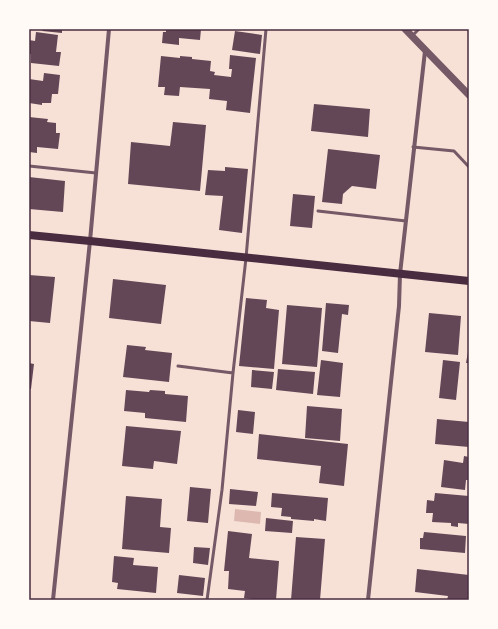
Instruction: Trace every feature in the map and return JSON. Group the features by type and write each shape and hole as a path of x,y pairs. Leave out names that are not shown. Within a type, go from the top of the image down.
{"main road":[{"path":"29,235 469,281"}],"street":[{"path":"53,600 90,241 109,29"},
{"path":"405,29 469,95"},
{"path":"368,600 399,306 400,274 425,51"}],"lane":[{"path":"207,600 222,490 246,258 266,29"},
{"path":"412,36 419,29"},
{"path":"414,147 454,151 469,167"},
{"path":"29,166 96,173"},
{"path":"318,211 406,221"},
{"path":"178,366 233,373"}],"shaded area":[{"path":"235,509 261,512 260,524 234,521"}],"building":[{"path":"43,29 62,29 62,33 42,31"},
{"path":"166,29 201,29 200,40 179,38 179,45 162,43 163,32 166,32"},
{"path":"235,31 262,35 260,54 232,50"},
{"path":"36,32 58,35 56,52 61,52 59,66 31,63 31,54 29,54 29,40 35,41"},
{"path":"230,55 256,58 250,113 226,110 227,101 209,99 210,89 180,87 179,96 164,95 165,87 158,87 161,56 180,58 180,56 192,57 192,59 211,61 210,71 215,72 214,75 231,77 232,69 229,69"},
{"path":"44,73 60,75 58,94 52,94 51,103 42,103 42,105 29,103 29,79 43,81"},
{"path":"314,104 370,109 368,137 311,131"},
{"path":"29,117 48,119 47,122 56,123 56,133 60,133 58,149 37,147 37,153 29,152"},
{"path":"173,122 206,125 200,191 128,184 131,142 170,146"},
{"path":"328,149 380,155 376,189 352,186 343,194 342,204 322,202"},
{"path":"225,167 248,169 242,233 219,230 223,196 205,195 208,170 225,171"},
{"path":"29,177 65,181 63,212 29,209"},
{"path":"293,194 315,196 312,228 290,226"},
{"path":"29,275 55,277 50,323 29,321"},
{"path":"113,279 166,285 161,324 109,318"},
{"path":"246,298 267,300 266,308 279,310 274,369 239,366"},
{"path":"326,303 349,305 348,315 342,314 338,353 322,351"},
{"path":"287,305 322,308 317,367 282,364"},
{"path":"429,313 461,316 458,355 425,352"},
{"path":"127,345 146,347 145,350 172,353 169,382 123,377"},
{"path":"468,352 469,363 466,363"},
{"path":"321,360 343,363 340,397 317,395"},
{"path":"443,360 460,362 456,400 439,398"},
{"path":"29,363 34,364 31,389 29,389"},
{"path":"278,369 315,372 313,394 276,390"},
{"path":"252,370 274,372 272,389 251,387"},
{"path":"126,390 149,392 150,390 165,391 165,394 188,396 186,422 145,418 145,413 124,411"},
{"path":"307,406 342,409 340,441 305,438"},
{"path":"238,410 255,412 253,434 236,432"},
{"path":"437,419 469,422 469,447 435,444"},
{"path":"126,426 181,431 177,464 154,461 153,469 122,466"},
{"path":"259,434 348,444 344,486 319,483 321,466 257,459"},
{"path":"464,456 469,457 469,480 466,480 465,490 441,487 444,460 463,463"},
{"path":"190,487 211,489 208,523 187,521"},
{"path":"230,489 258,492 256,506 229,504"},
{"path":"272,493 328,498 326,521 314,519 314,521 291,519 291,517 281,516 282,508 271,507"},
{"path":"435,493 469,496 469,524 458,523 458,527 451,526 451,523 432,522 433,513 426,513 427,500 434,501"},
{"path":"126,496 162,499 160,527 171,528 169,553 122,549"},
{"path":"266,518 293,521 292,533 265,531"},
{"path":"228,531 252,534 249,558 279,561 276,600 252,600 244,598 245,591 228,589 229,571 224,571"},
{"path":"424,532 466,536 465,553 420,549 420,538 423,538"},
{"path":"296,537 325,539 320,600 291,600"},
{"path":"194,547 210,548 208,565 193,563"},
{"path":"114,556 134,558 133,565 158,567 156,593 117,589 118,583 112,582"},
{"path":"417,569 469,575 469,600 447,600 448,596 415,592"},
{"path":"179,575 205,578 203,596 177,593"}]}
